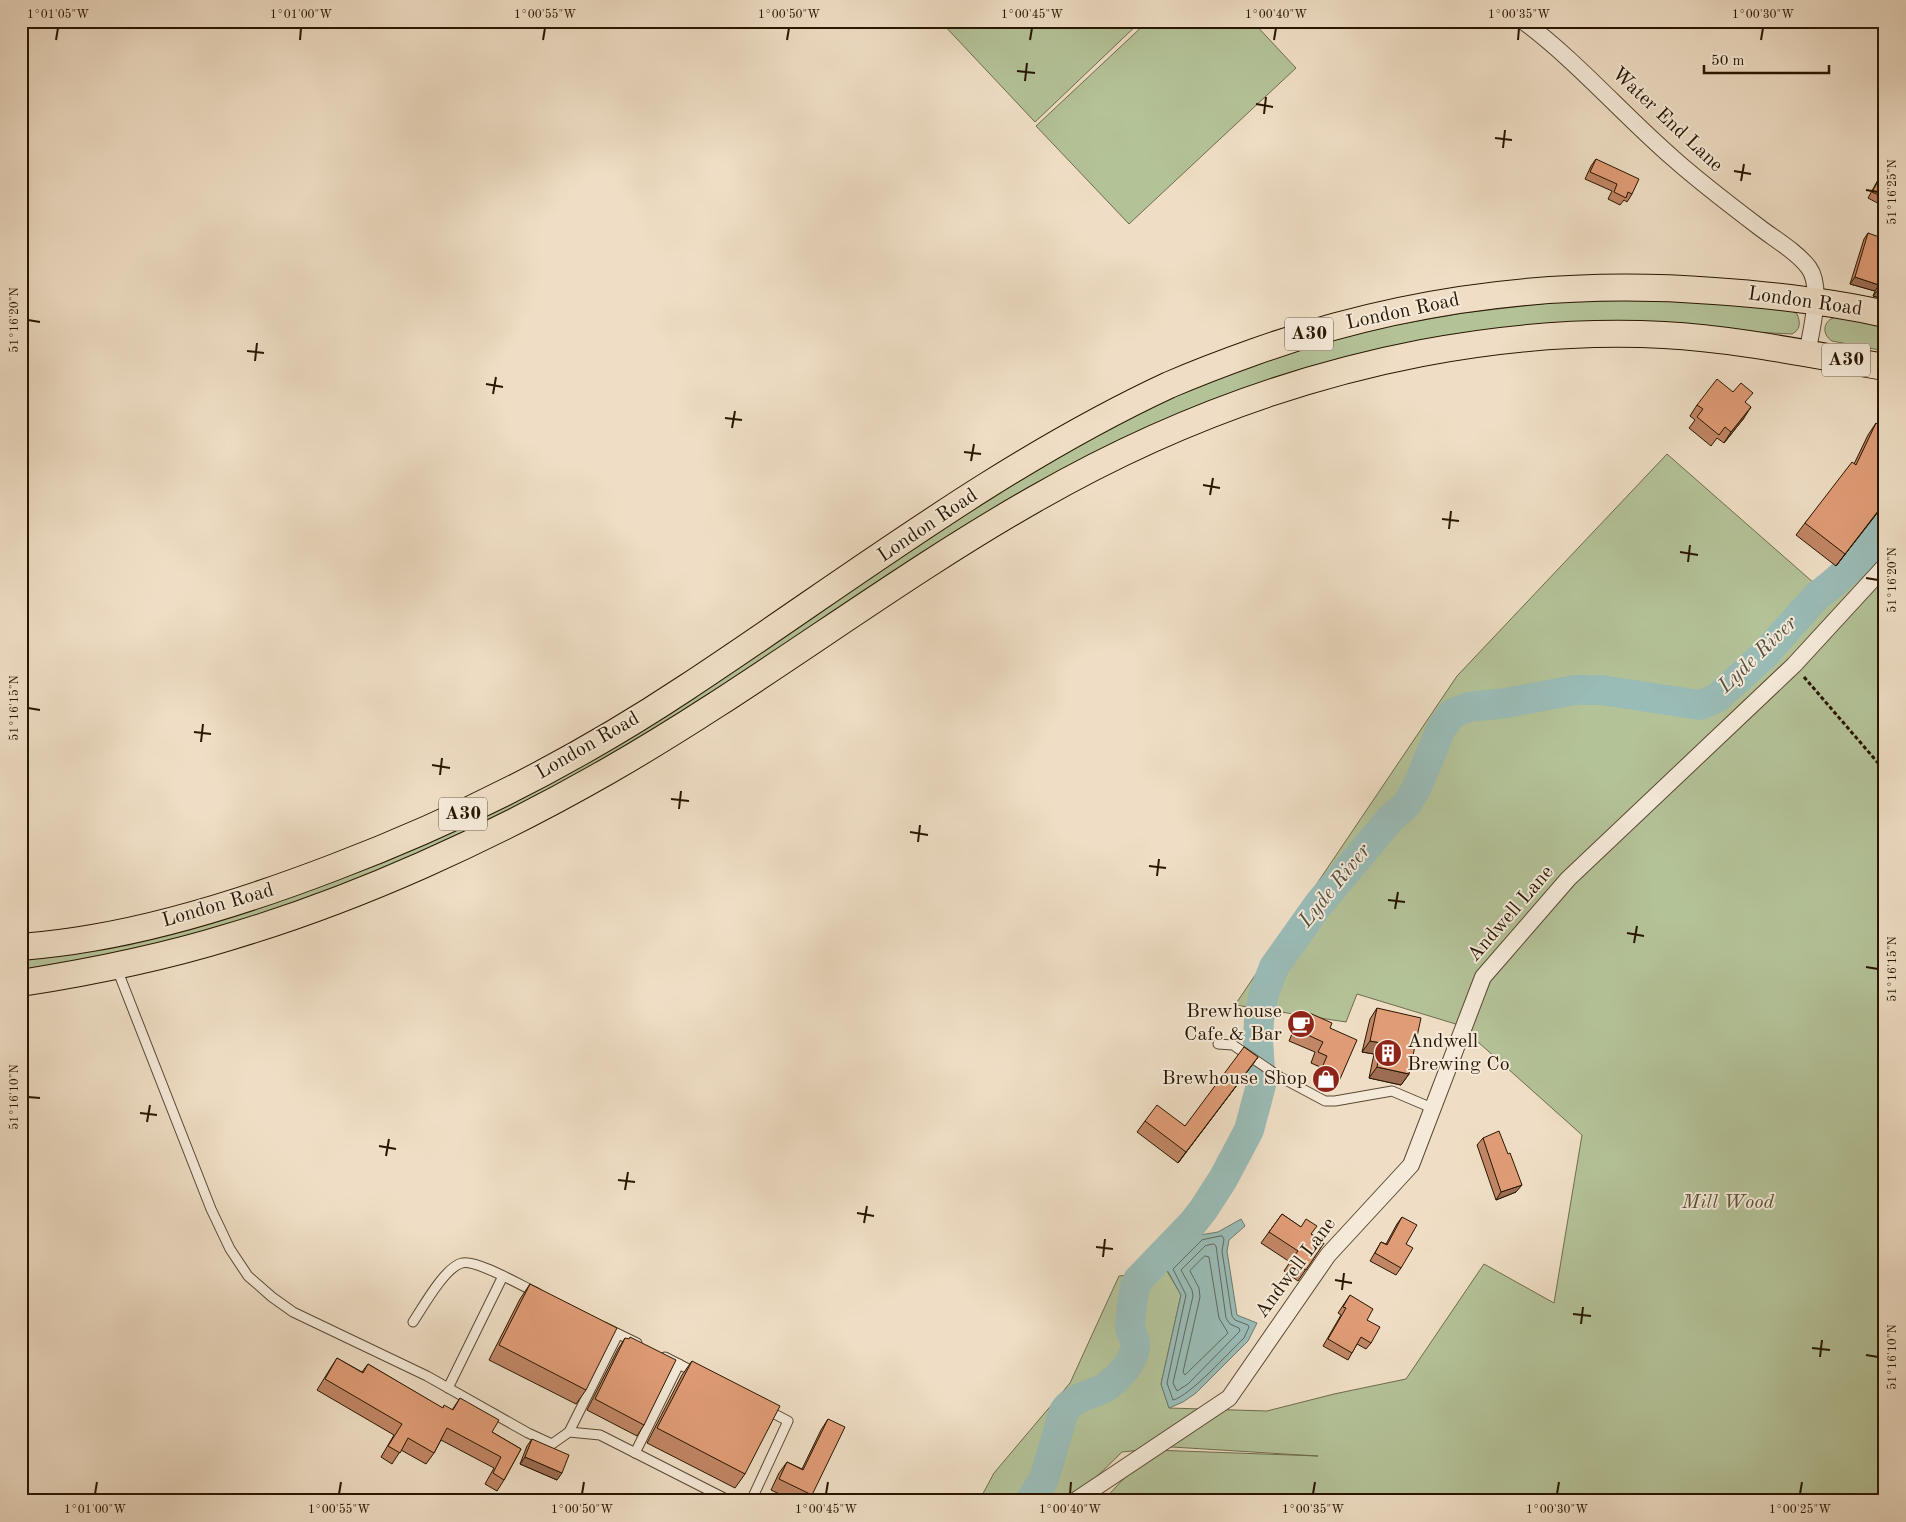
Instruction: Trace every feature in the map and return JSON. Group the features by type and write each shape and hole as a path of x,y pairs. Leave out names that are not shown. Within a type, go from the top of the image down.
{"main road":[{"name":"London Road","path":"21,947 89,939 139,929 253,898 377,852 445,823 569,759 682,691 1006,474 1129,404 1176,382 1281,342 1338,325 1396,311 1505,293 1621,286 1674,288 1816,300 1885,314"},
{"name":"London Road","path":"21,983 116,966 228,938 339,899 415,867 544,806 608,771 684,725 969,539 1036,498 1142,444 1246,401 1305,382 1405,357 1478,345 1576,336 1668,335 1725,341 1885,367"}],"street":[{"name":"Water End Lane","path":"1523,21 1591,78 1638,127 1673,159 1791,251 1810,269 1816,300 1807,354"},
{"name":"Andwell Lane","path":"1075,1501 1229,1398 1328,1255 1411,1165 1483,977 1568,879 1794,665 1885,566"}],"lane":[{"path":"116,966 211,1209 230,1249 248,1276 272,1297 293,1312 448,1388 528,1433 552,1444 568,1432 618,1334"},
{"path":"1218,1044 1233,1045 1280,1077 1326,1101 1392,1091 1432,1108"},
{"path":"413,1322 450,1270 460,1263 472,1263 547,1298"},
{"path":"448,1388 503,1276"},
{"path":"591,1320 704,1377"},
{"path":"635,1453 679,1364"},
{"path":"751,1501 788,1421 763,1408"},
{"path":"568,1432 600,1435 730,1501"}],"path":[{"path":"1794,665 1885,771"}],"green space":[{"path":"944,21 1141,21 1035,122 942,23"},
{"path":"1148,21 1252,21 1296,68 1129,224 1036,126"},
{"path":"1692,301 1789,309 1797,314 1799,326 1792,334 1607,325 1223,400 674,722 470,835 241,926 21,975 21,956 387,857 1008,482 1148,408 1230,373 1300,349 1373,329 1463,313 1558,302"},
{"path":"1836,317 1885,327 1885,351 1832,341 1826,335 1825,328 1828,321"},
{"name":"Mill Wood","path":"1667,454 1831,598 1885,533 1885,1501 1103,1501 1151,1449 1122,1452 1081,1492 1056,1501 979,1501 994,1473 1070,1383 1119,1276 1167,1271 1181,1295 1161,1384 1169,1408 1267,1411 1334,1394 1406,1379 1484,1264 1554,1303 1582,1135 1459,1025 1357,994 1346,1022 1235,1005 1457,676","holes":["1172,1447 1316,1456 1153,1450"]}],"water":[{"path":"1241,1219 1245,1226 1229,1240 1227,1251 1237,1315 1257,1323 1248,1341 1196,1393 1183,1402 1169,1408 1161,1384 1181,1295 1166,1268 1200,1235 1218,1232"}],"building":[{"path":"1596,159 1639,179 1632,194 1628,192 1626,198 1614,192 1617,184 1590,172"},
{"path":"1885,169 1885,198 1872,192"},
{"path":"1868,233 1882,238 1882,241 1885,242 1885,291 1878,290 1879,285 1855,277"},
{"path":"1717,379 1733,392 1741,383 1753,393 1745,402 1751,407 1731,432 1725,427 1719,435 1697,417 1703,409 1697,405"},
{"path":"1876,423 1885,428 1885,502 1845,554 1805,523 1852,462 1856,465"},
{"name":"Andwell Brewing Co","path":"1377,1008 1421,1018 1409,1074 1377,1067 1382,1043 1370,1041"},
{"path":"1305,1011 1332,1023 1330,1028 1357,1040 1340,1079 1321,1070 1327,1056 1318,1052 1323,1042 1297,1030"},
{"path":"1244,1047 1258,1057 1186,1152 1145,1121 1157,1105 1185,1126"},
{"path":"1499,1131 1522,1185 1501,1192 1483,1138"},
{"path":"1282,1214 1301,1227 1306,1219 1317,1226 1311,1234 1324,1243 1306,1270 1291,1260 1298,1251 1269,1232"},
{"path":"1402,1217 1417,1225 1406,1244 1413,1248 1401,1268 1375,1253 1381,1242 1387,1245"},
{"path":"530,1284 617,1328 586,1390 499,1345"},
{"path":"1350,1295 1373,1309 1367,1320 1380,1327 1371,1343 1361,1337 1352,1353 1328,1339 1346,1308 1343,1307"},
{"path":"630,1337 676,1360 644,1425 595,1399 625,1338 629,1339"},
{"path":"337,1358 363,1373 368,1364 443,1408 444,1405 453,1410 460,1398 499,1420 492,1432 521,1449 504,1480 493,1473 501,1457 447,1428 434,1453 408,1438 400,1453 388,1446 402,1424 325,1379"},
{"path":"692,1361 780,1406 745,1474 657,1428"},
{"path":"828,1419 845,1427 812,1495 779,1479 787,1462 803,1470"},
{"path":"532,1439 569,1455 562,1473 525,1457"}],"waterway":[{"name":"Lyde River","path":"1030,1501 1044,1479 1064,1411 1078,1399 1104,1388 1120,1375 1133,1356 1135,1343 1130,1330 1130,1323 1135,1286 1138,1280 1203,1210 1223,1179 1249,1130 1261,1085 1258,1040 1259,1020 1264,993 1274,967 1318,905 1391,818 1406,805 1417,787 1442,727 1453,713 1469,707 1506,703 1575,690 1601,690 1700,705 1717,698 1764,655 1817,596 1862,558 1885,527"}],"place":[{"name":"Brewhouse Cafe & Bar","path":"1301,1024"},
{"name":"Andwell Brewing Co","path":"1388,1053"},
{"name":"Brewhouse Shop","path":"1326,1079"}]}
